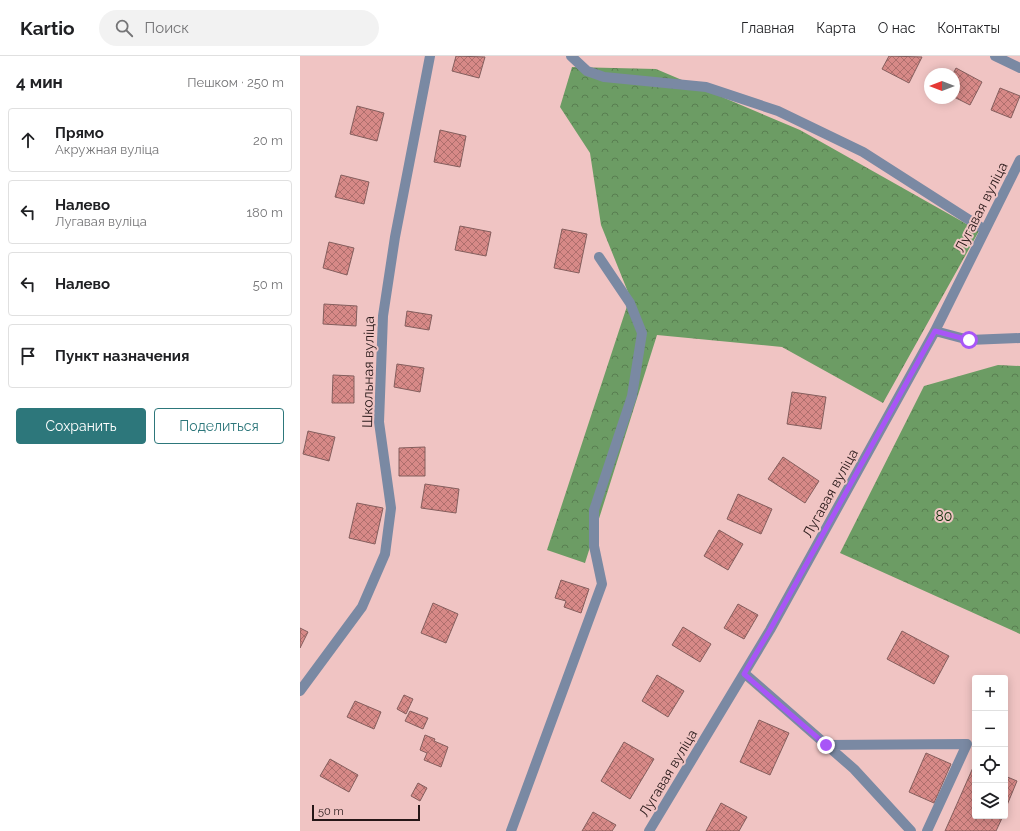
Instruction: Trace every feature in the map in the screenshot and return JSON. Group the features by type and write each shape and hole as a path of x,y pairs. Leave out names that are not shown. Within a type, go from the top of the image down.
{"street":[{"name":"Школьная вуліца","path":"300,691 362,607 385,554 391,508 379,422 382,316 395,237 430,56"},
{"path":"571,56 587,71 604,77 706,87 778,111 863,152 985,230"},
{"path":"995,56 1020,68"},
{"name":"Лугавая вуліца","path":"649,831 770,630 935,331 1020,160"},
{"path":"511,831 602,584 594,546 594,510 632,396 642,332 630,303 599,257"},
{"path":"935,331 969,340 1020,338"},
{"path":"744,674 854,769 911,831"},
{"path":"826,745 967,744 926,831"}],"green space":[{"path":"572,67 656,69 800,130 979,231 883,403 782,347 657,335 585,563 547,550 630,297 601,225 590,153 560,107"},
{"name":"80","path":"998,365 1020,366 1020,634 840,553 924,386"}],"building":[{"path":"456,56 485,57 479,78 452,71"},
{"path":"889,56 922,57 909,83 882,69"},
{"path":"960,70 982,82 970,105 960,100"},
{"path":"1000,88 1020,96 1011,118 991,110"},
{"path":"357,106 384,113 377,141 350,134"},
{"path":"440,130 466,136 460,167 434,162"},
{"path":"341,175 369,182 364,204 335,197"},
{"path":"460,226 491,232 486,256 455,250"},
{"path":"562,229 587,234 579,273 554,268"},
{"path":"329,242 354,248 347,275 323,268"},
{"path":"324,304 357,306 356,326 323,324"},
{"path":"407,311 432,315 429,330 405,326"},
{"path":"397,364 424,368 420,392 394,387"},
{"path":"333,375 354,376 354,403 332,403"},
{"path":"792,392 826,397 821,429 787,424"},
{"path":"308,431 335,437 329,461 303,454"},
{"path":"425,447 425,476 399,476 399,448"},
{"path":"783,457 819,481 805,503 768,479"},
{"path":"425,484 459,489 456,513 421,508"},
{"path":"738,494 772,509 761,534 727,519"},
{"path":"357,503 383,508 375,544 349,538"},
{"path":"719,530 743,544 728,570 704,556"},
{"path":"561,580 589,589 581,613 564,607 566,601 555,598"},
{"path":"433,603 458,614 446,643 421,633"},
{"path":"738,604 758,615 744,639 724,628"},
{"path":"683,627 711,644 700,662 672,645"},
{"path":"300,628 308,632 300,648"},
{"path":"902,631 949,656 934,684 887,659"},
{"path":"657,675 684,691 668,717 642,701"},
{"path":"404,695 413,699 406,714 397,709"},
{"path":"355,701 381,712 374,729 347,717"},
{"path":"410,711 428,718 423,729 405,721"},
{"path":"759,720 789,733 770,775 740,762"},
{"path":"425,735 448,747 441,767 424,760 427,753 420,750"},
{"path":"624,742 654,759 630,799 601,781"},
{"path":"926,753 951,764 934,803 909,792"},
{"path":"330,759 358,775 349,792 320,776"},
{"path":"972,770 972,819 1002,819 996,831 945,831"},
{"path":"1008,777 1017,781 1008,803"},
{"path":"418,783 427,788 420,801 411,796"},
{"path":"721,803 747,817 739,831 706,831"},
{"path":"593,812 616,825 612,831 582,831"}],"route":[{"path":"826,745 744,674 770,630 935,331 969,340"}]}
